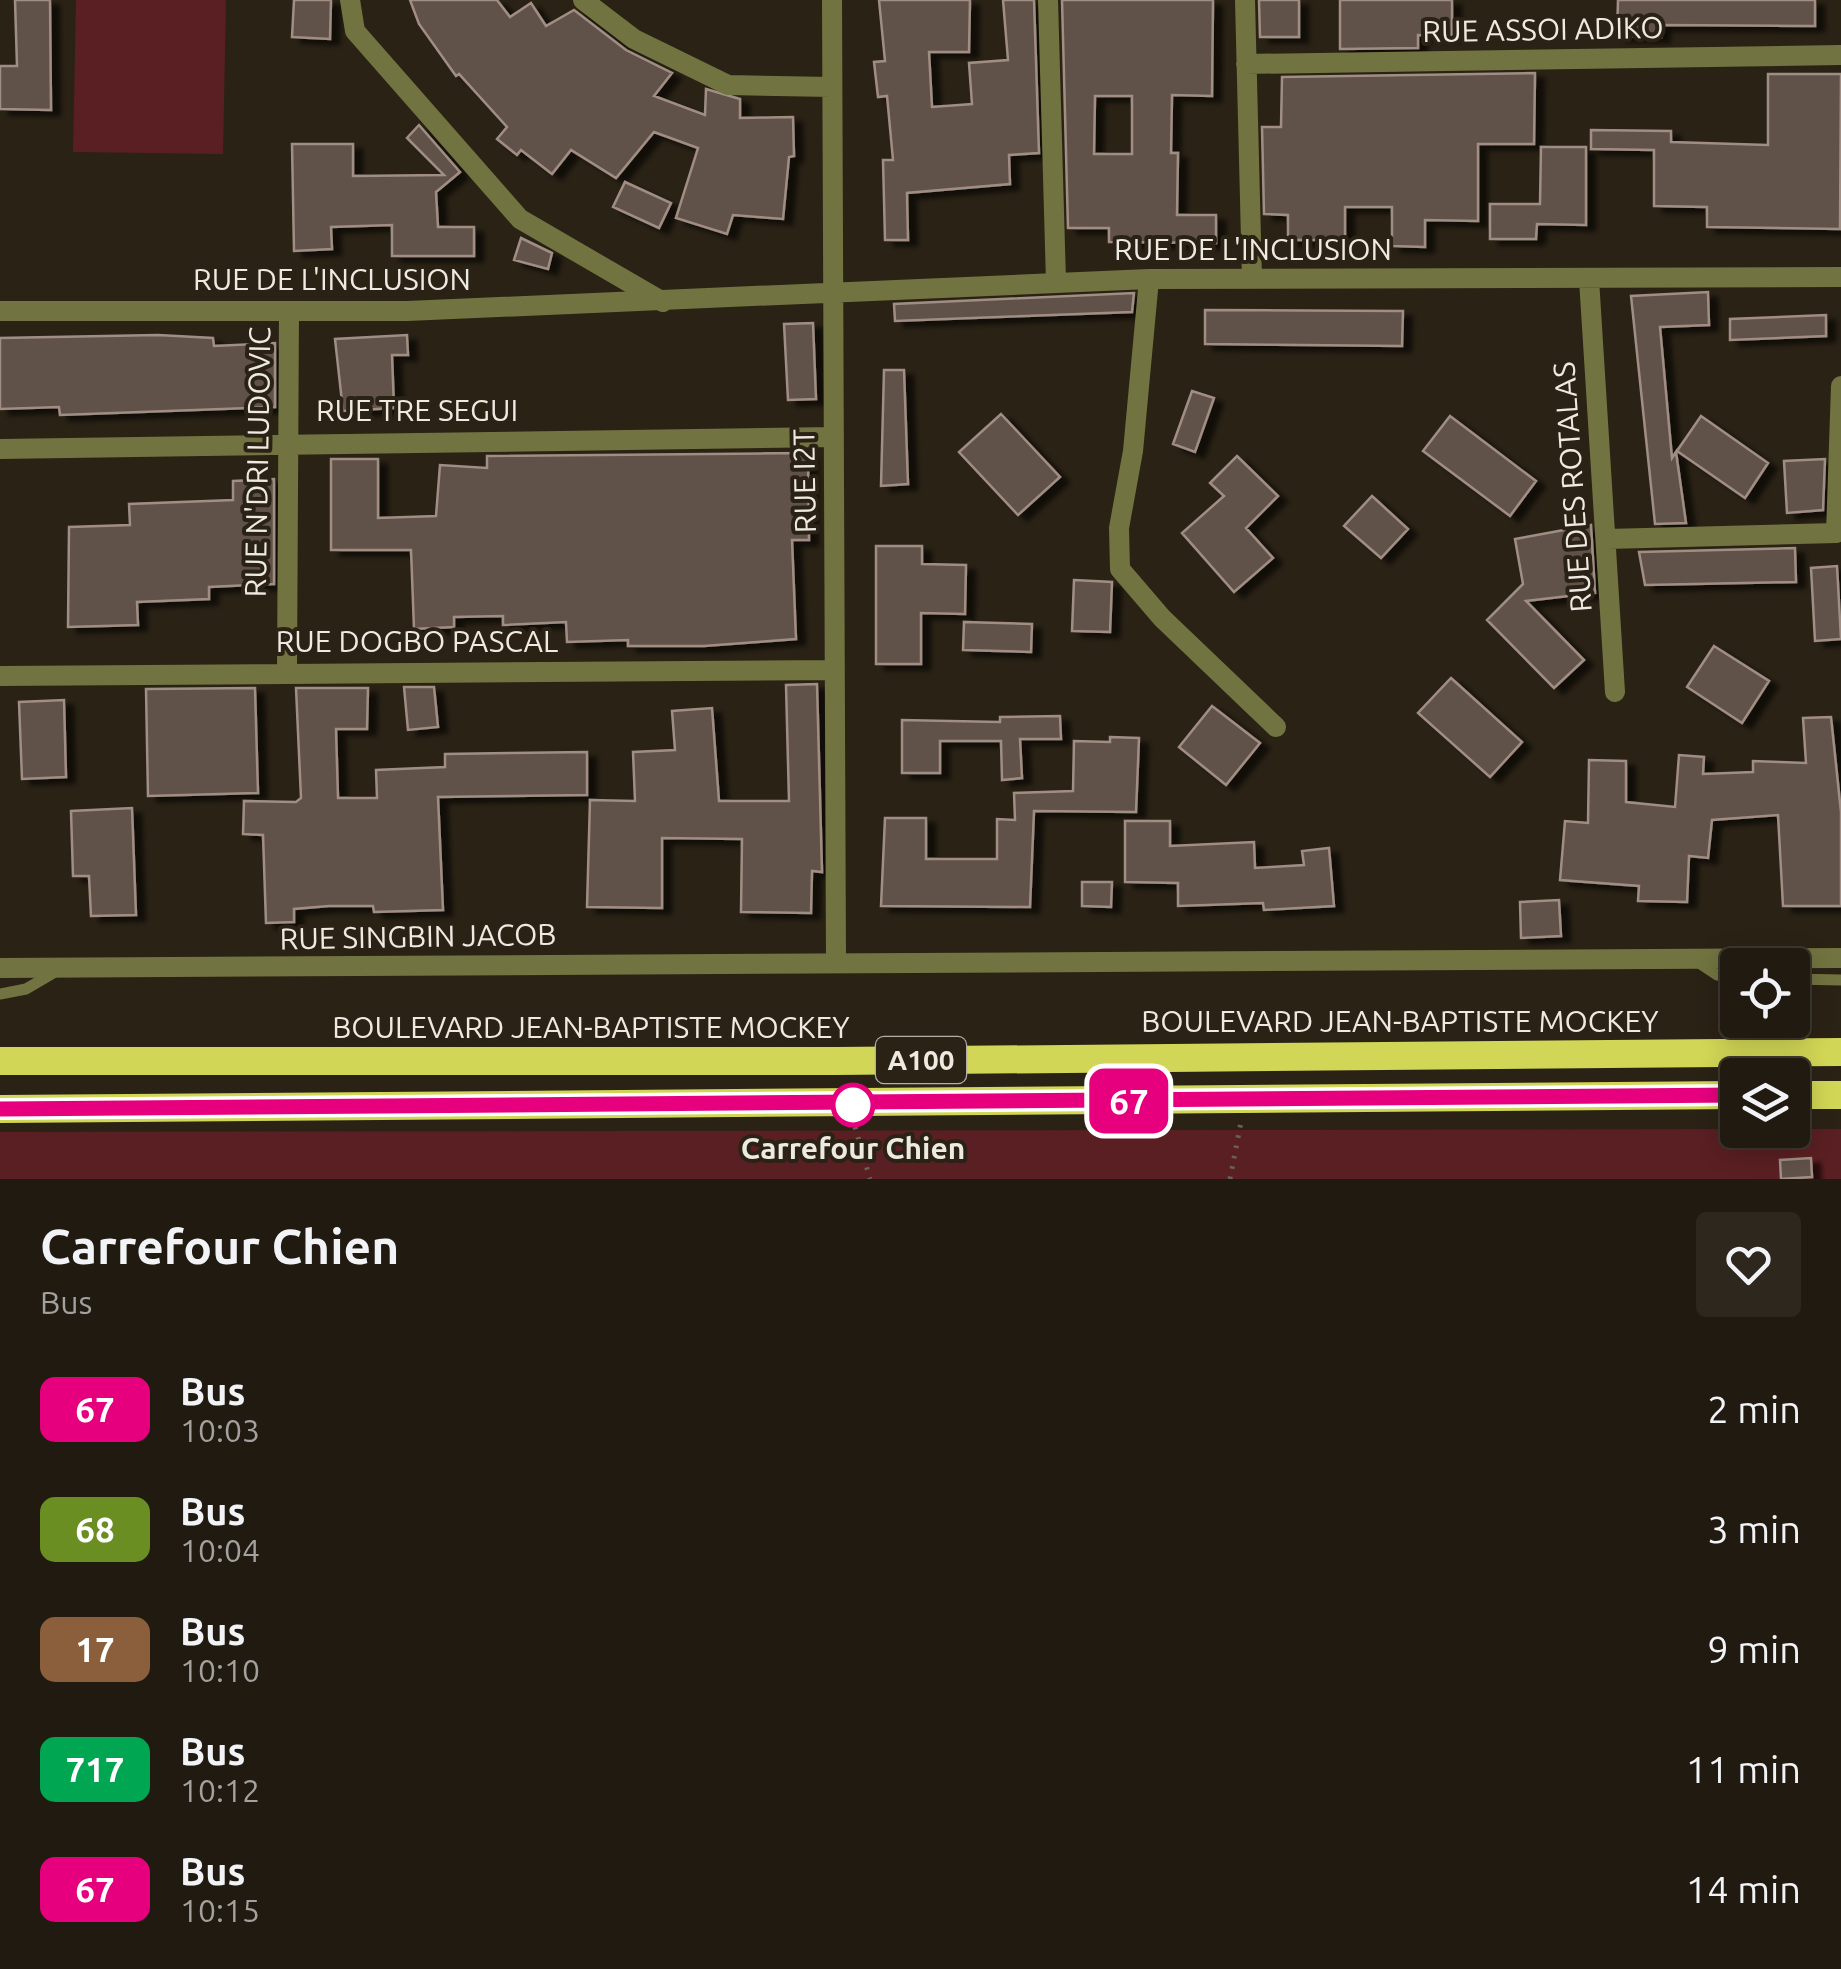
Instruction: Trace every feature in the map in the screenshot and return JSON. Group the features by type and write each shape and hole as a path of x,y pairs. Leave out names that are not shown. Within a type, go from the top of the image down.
{"highway":[{"name":"BOULEVARD JEAN-BAPTISTE MOCKEY","path":"0,1062 836,1061 1841,1052"},
{"path":"1810,1094 1841,1094"},
{"name":"A100","path":"0,1109 1720,1095"}],"street":[{"path":"350,0 355,31 520,219 665,302"},
{"path":"583,0 634,40 728,85 831,86"},
{"name":"RUE I2T","path":"832,0 836,961"},
{"path":"1048,0 1056,282"},
{"path":"1245,0 1252,279"},
{"name":"RUE ASSOI ADIKO","path":"1246,64 1841,55"},
{"name":"RUE DE L'INCLUSION","path":"0,311 289,311 665,302 834,290 1149,279 1841,277"},
{"path":"1149,279 1133,451 1120,528 1120,569 1162,618 1276,726"},
{"name":"RUE DES ROTALAS","path":"1589,279 1615,692"},
{"name":"RUE N'DRI LUDOVIC","path":"286,673 289,311"},
{"path":"1608,539 1836,533 1841,386"},
{"name":"RUE TRE SEGUI","path":"0,449 287,442 834,438"},
{"name":"RUE DOGBO PASCAL","path":"0,676 834,670"},
{"name":"RUE SINGBIN JACOB","path":"0,968 1841,958"}],"lane":[{"path":"1693,958 1720,975"},
{"path":"0,994 26,990 62,968"},
{"path":"1810,979 1841,980"}],"path":[{"path":"1230,1179 1241,1120 1239,1099"},
{"path":"846,1105 870,1179"}],"shaded area":[{"path":"76,0 226,0 223,154 73,152"},
{"path":"1720,1129 1720,1148 1810,1148 1810,1129 1841,1129 1841,1179 0,1179 0,1132"}],"building":[{"path":"15,0 50,0 51,110 0,109 0,66 17,66"},
{"path":"294,0 331,0 330,39 292,37"},
{"path":"410,0 497,0 510,17 531,3 546,26 574,10 626,50 672,73 654,96 705,115 706,89 740,99 740,118 793,117 794,156 789,157 783,219 733,215 727,234 676,218 698,148 654,132 616,178 571,150 552,174 521,150 517,155 497,139 507,127 459,74 456,76 419,24"},
{"path":"879,0 970,0 969,52 929,52 932,107 972,104 969,63 1008,60 1003,0 1034,0 1039,153 1009,155 1010,184 907,193 908,240 885,240 883,160 893,160 887,96 878,97 874,62 885,61"},
{"path":"1062,0 1213,0 1212,96 1172,95 1171,153 1178,153 1177,215 1216,215 1216,243 1109,242 1109,228 1068,228","holes":["1095,96 1132,96 1132,154 1094,154"]},
{"path":"1259,0 1299,0 1299,37 1260,37"},
{"path":"1340,0 1452,0 1452,36 1418,35 1418,48 1340,49"},
{"path":"1618,0 1815,0 1815,26 1661,25 1661,37 1617,36"},
{"path":"1535,73 1534,144 1478,144 1478,221 1425,220 1425,247 1392,246 1392,207 1345,207 1345,240 1288,240 1288,215 1264,214 1262,127 1281,127 1282,77"},
{"path":"1768,74 1841,74 1840,229 1707,227 1707,207 1654,206 1654,150 1591,149 1591,130 1671,131 1671,142 1768,145"},
{"path":"419,125 460,172 436,192 438,227 474,227 474,256 392,256 392,225 331,227 332,249 294,251 292,144 353,144 353,176 444,175 407,138"},
{"path":"1541,147 1586,147 1586,225 1537,224 1536,239 1490,239 1490,204 1540,204"},
{"path":"625,182 671,203 659,228 613,207"},
{"path":"521,238 552,253 548,269 514,260"},
{"path":"1708,292 1709,325 1660,327 1672,458 1676,452 1686,523 1655,524 1631,296"},
{"path":"1134,293 1132,312 895,321 894,304"},
{"path":"1205,310 1403,311 1402,346 1205,344"},
{"path":"1826,315 1826,336 1730,340 1730,319"},
{"path":"813,323 816,399 788,400 784,324"},
{"path":"407,335 408,355 392,355 394,408 343,411 335,339"},
{"path":"0,338 213,338 214,346 275,343 275,407 60,415 59,407 0,409"},
{"path":"884,370 904,370 908,484 881,486"},
{"path":"1192,391 1214,398 1195,452 1173,444"},
{"path":"1001,414 1060,477 1018,515 959,452"},
{"path":"1450,416 1536,481 1510,516 1423,451"},
{"path":"1701,416 1768,463 1745,498 1677,451"},
{"path":"808,453 809,540 792,540 796,639 704,646 628,646 628,640 567,642 566,622 503,625 503,616 454,617 454,627 414,629 411,550 331,550 331,459 378,459 378,518 436,516 440,465 487,468 487,456"},
{"path":"1237,456 1278,496 1246,528 1273,558 1234,592 1182,533 1224,496 1210,483"},
{"path":"1825,459 1823,510 1787,513 1784,461"},
{"path":"274,479 274,584 209,587 209,599 137,602 138,625 68,627 69,527 130,525 129,504 233,500 233,481"},
{"path":"1372,496 1408,529 1381,558 1344,526"},
{"path":"1591,525 1595,593 1526,601 1584,660 1554,688 1487,620 1523,584 1515,539"},
{"path":"876,546 922,546 922,564 966,565 965,614 921,613 921,664 876,664"},
{"path":"1795,548 1796,582 1645,585 1639,552"},
{"path":"1837,566 1841,639 1815,641 1811,568"},
{"path":"1074,580 1112,582 1110,632 1072,631"},
{"path":"964,622 1032,624 1031,652 963,650"},
{"path":"1714,646 1769,681 1742,723 1687,687"},
{"path":"1451,678 1522,742 1490,777 1418,713"},
{"path":"817,684 822,872 812,871 811,913 741,912 742,839 662,838 662,908 587,907 590,800 635,801 633,752 675,750 672,711 712,708 719,801 789,801 786,685"},
{"path":"404,687 434,687 438,727 408,730"},
{"path":"255,688 258,793 148,796 146,689"},
{"path":"296,688 368,688 367,729 336,729 338,798 377,798 376,770 445,767 445,754 587,752 587,795 438,797 443,910 374,912 373,906 329,906 294,909 294,922 266,923 263,835 243,834 244,801 296,802 301,798"},
{"path":"64,700 66,777 22,779 19,702"},
{"path":"1212,706 1260,743 1226,785 1179,747"},
{"path":"1060,716 1061,739 1020,739 1022,778 1002,780 1001,741 940,741 940,773 902,773 902,720 1000,722 1000,717"},
{"path":"1831,717 1841,812 1841,906 1783,906 1778,815 1712,820 1708,858 1689,856 1687,902 1638,901 1639,886 1560,880 1565,821 1588,823 1589,760 1626,761 1626,802 1675,807 1679,755 1704,757 1703,774 1753,772 1753,761 1806,763 1803,718"},
{"path":"1110,737 1139,738 1136,812 1034,811 1030,907 881,906 885,818 926,818 926,859 997,859 997,819 1015,820 1014,793 1073,791 1074,741 1110,742"},
{"path":"132,808 136,915 91,916 89,876 73,876 71,811"},
{"path":"1125,821 1170,821 1170,846 1254,842 1255,868 1304,865 1302,851 1329,848 1334,906 1264,910 1263,903 1178,906 1178,883 1125,882"},
{"path":"1082,882 1112,882 1111,907 1082,906"},
{"path":"1559,900 1561,936 1521,938 1520,902"},
{"path":"1811,1158 1812,1177 1781,1179 1780,1160"}],"bus line":[{"name":"67","path":"0,1109 1720,1095"}],"place":[{"name":"Carrefour Chien","path":"853,1105"}]}
